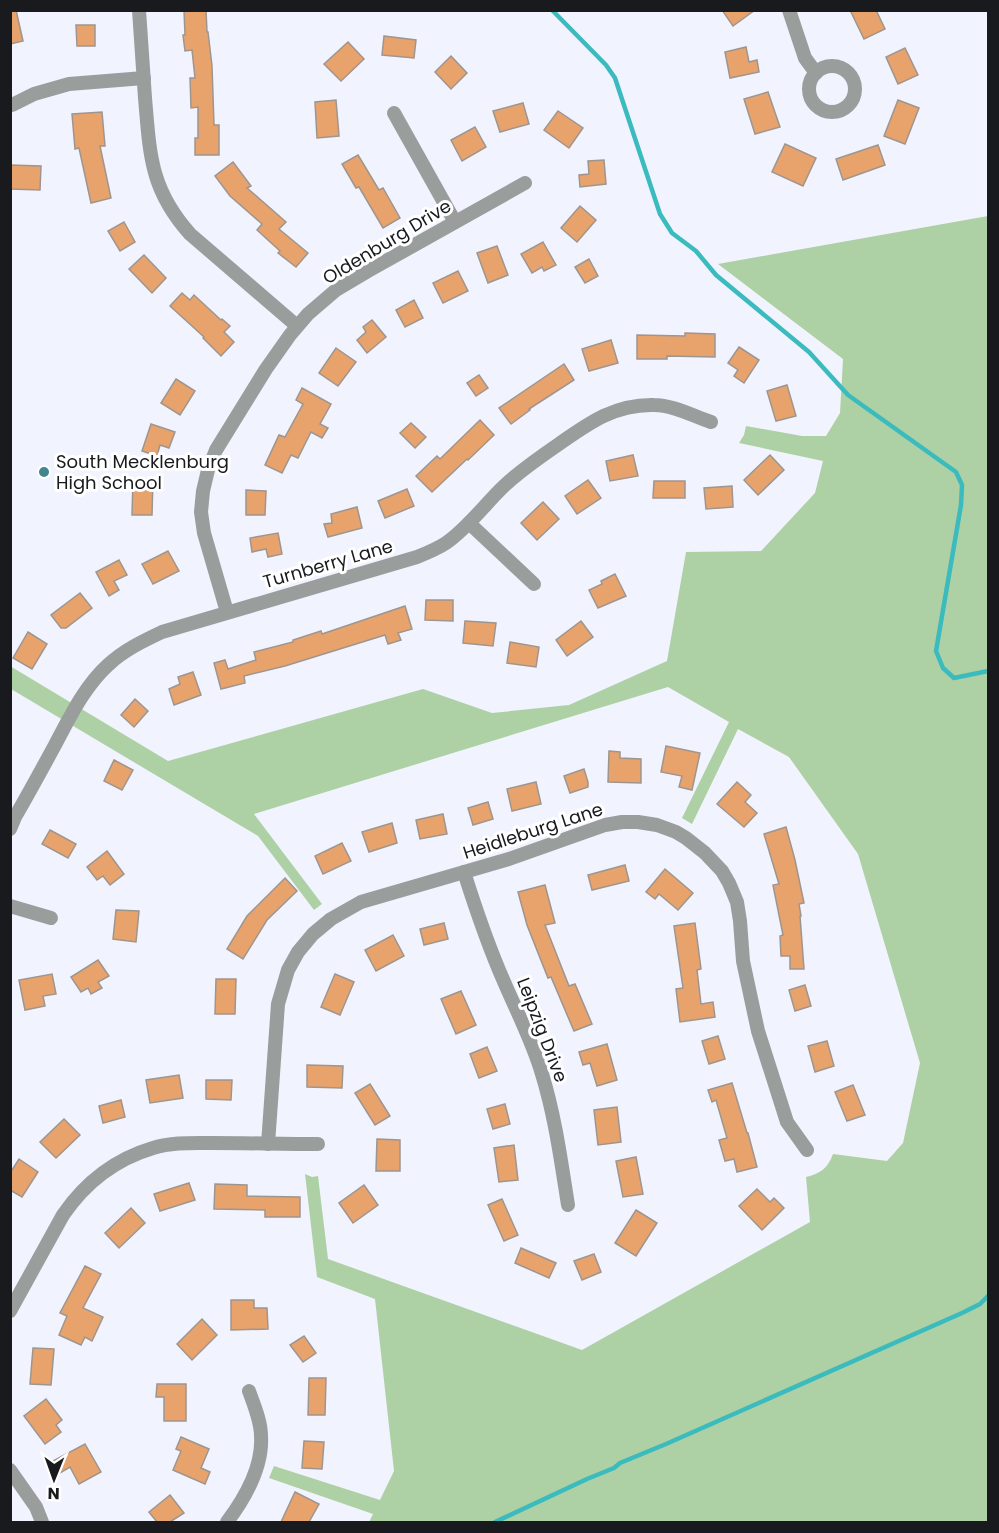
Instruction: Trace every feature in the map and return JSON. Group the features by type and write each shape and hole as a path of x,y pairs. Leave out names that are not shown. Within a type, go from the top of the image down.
{"street":[{"path":"139,10 149,147 153,170 165,200 176,218 190,234 297,326"},
{"path":"789,10 805,58 816,73"},
{"path":"12,105 34,94 69,84 144,78"},
{"path":"394,113 455,222"},
{"name":"Oldenburg Drive","path":"227,612 204,533 201,512 202,490 216,450 266,369 297,326 336,290 525,183"},
{"name":"Turnberry Lane","path":"10,829 91,683 108,665 131,647 162,632 417,556 445,544 533,461 593,420 612,411 633,406 654,405 711,422"},
{"path":"469,523 534,584"},
{"name":"Heidleburg Lane","path":"268,1144 278,1004 284,980 298,952 313,934 331,919 361,902 509,859 605,825 638,822 657,825 676,832 705,853 722,871 733,892 740,921 743,961 758,1031 787,1122 807,1150"},
{"name":"Leipzig Drive","path":"464,872 486,938 526,1030 542,1074 554,1119 568,1205"},
{"path":"10,906 51,918"},
{"path":"10,1311 67,1210 88,1185 108,1169 130,1156 154,1147 177,1143 318,1144"},
{"path":"227,1522 248,1489 261,1452 260,1425 249,1391"},
{"path":"10,1470 36,1507 42,1522"}],"green space":[{"path":"988,216 988,1522 369,1522 373,1514 269,1478 274,1466 380,1500 394,1471 375,1299 317,1277 305,1174 312,1177 318,1176 328,1259 582,1350 810,1222 806,1177 823,1170 833,1154 887,1161 903,1143 920,1063 858,854 789,757 738,729 692,824 682,818 729,722 668,687 254,814 322,904 314,910 258,836 11,689 10,666 168,761 423,689 492,713 569,705 667,661 686,552 761,551 815,493 823,461 739,443 746,426 802,436 826,436 840,413 843,359 718,264"}],"building":[{"path":"10,10 16,10 23,41 10,44"},
{"path":"184,10 206,10 212,66 214,125 219,125 219,155 195,155 195,138 198,138 198,107 191,108 190,78 195,78 192,50 185,51"},
{"path":"722,10 755,10 733,26"},
{"path":"850,10 876,10 885,29 864,39"},
{"path":"76,25 95,25 95,46 77,46"},
{"path":"384,36 416,40 414,58 382,55"},
{"path":"348,42 364,59 341,81 324,64"},
{"path":"746,47 749,62 757,60 759,72 730,78 725,52"},
{"path":"905,48 918,75 898,84 886,57"},
{"path":"451,56 467,73 451,89 435,72"},
{"path":"768,92 780,127 755,134 744,99"},
{"path":"336,100 339,136 317,138 315,102"},
{"path":"898,100 919,108 905,144 884,136"},
{"path":"523,103 529,124 500,132 493,111"},
{"path":"558,111 583,128 569,148 544,130"},
{"path":"102,112 105,146 100,146 111,198 91,203 79,148 75,149 72,114"},
{"path":"475,127 486,147 462,161 451,140"},
{"path":"785,144 816,158 803,186 772,172"},
{"path":"878,145 885,165 843,180 836,159"},
{"path":"358,155 379,190 383,188 400,218 383,228 359,187 356,188 342,164"},
{"path":"604,160 606,184 580,187 579,175 589,174 588,161"},
{"path":"233,162 251,186 247,188 286,222 279,229 308,253 296,267 278,253 280,251 257,230 262,224 230,196 215,176"},
{"path":"10,165 41,166 40,190 10,189"},
{"path":"580,206 596,220 577,242 561,228"},
{"path":"124,222 135,242 120,251 108,231"},
{"path":"543,242 556,265 544,271 542,267 532,273 521,254"},
{"path":"497,246 508,275 488,283 477,253"},
{"path":"144,255 166,278 152,293 129,269"},
{"path":"589,259 598,276 585,283 575,267"},
{"path":"458,271 468,291 443,303 433,283"},
{"path":"182,293 190,300 194,295 230,326 224,332 234,342 221,356 170,306"},
{"path":"414,300 423,318 405,327 396,310"},
{"path":"372,320 386,337 367,353 357,340 366,332 363,327"},
{"path":"685,333 715,334 715,357 667,356 667,359 637,359 637,335 685,336"},
{"path":"611,340 618,363 589,371 582,349"},
{"path":"739,347 759,360 744,383 734,376 738,370 728,363"},
{"path":"336,348 356,362 338,386 319,373"},
{"path":"564,364 574,380 529,409 511,424 499,408"},
{"path":"479,375 488,388 476,396 467,383"},
{"path":"176,379 195,391 180,415 161,403"},
{"path":"787,385 796,416 776,421 767,391"},
{"path":"302,388 331,404 320,424 328,428 322,438 311,432 298,458 291,455 282,473 265,465 279,435 285,437 303,404 296,400"},
{"path":"480,420 494,435 432,492 416,476 437,456 440,459"},
{"path":"411,423 426,437 415,448 400,433"},
{"path":"151,424 175,432 169,448 160,445 157,456 142,451"},
{"path":"633,455 638,476 610,481 606,461"},
{"path":"770,455 784,470 758,495 744,480"},
{"path":"133,479 153,479 152,515 132,515"},
{"path":"588,480 601,498 577,514 565,496"},
{"path":"654,481 685,481 685,498 653,498"},
{"path":"732,486 733,507 706,509 704,488"},
{"path":"407,489 414,506 385,518 378,501"},
{"path":"246,490 266,491 265,515 246,515"},
{"path":"543,502 559,519 537,540 521,523"},
{"path":"357,507 362,528 328,537 324,524 332,523 331,514"},
{"path":"278,533 282,554 268,557 266,549 252,552 250,538"},
{"path":"168,551 179,571 153,584 142,564"},
{"path":"119,560 127,575 114,581 119,590 109,596 96,572"},
{"path":"615,574 626,596 598,608 589,590"},
{"path":"80,593 92,608 66,628 61,628 51,615"},
{"path":"426,600 453,600 453,621 425,620"},
{"path":"405,606 412,629 398,633 401,640 388,644 385,635 285,666 244,676 245,683 221,689 214,663 225,660 228,669 256,660 254,652 293,642 293,640 321,631 322,634"},
{"path":"465,621 496,623 493,646 463,643"},
{"path":"581,621 593,637 567,656 556,640"},
{"path":"28,632 47,644 32,669 13,658"},
{"path":"510,642 539,647 536,667 507,663"},
{"path":"193,672 201,695 174,705 169,689 180,684 178,677"},
{"path":"135,699 148,711 134,727 121,715"},
{"path":"666,746 700,753 692,790 679,787 682,776 661,772"},
{"path":"609,751 620,752 620,758 641,759 641,783 608,782"},
{"path":"114,760 133,770 122,790 104,781"},
{"path":"584,769 588,787 570,793 564,776"},
{"path":"536,782 541,804 512,811 507,789"},
{"path":"737,782 751,795 745,802 757,813 744,827 717,804"},
{"path":"488,802 493,819 473,825 468,808"},
{"path":"443,814 447,834 420,839 416,820"},
{"path":"392,823 397,843 369,852 362,832"},
{"path":"786,827 804,903 799,904 804,969 790,969 790,956 781,956 780,936 783,935 773,885 779,884 764,834"},
{"path":"50,830 76,844 68,858 42,844"},
{"path":"342,843 351,861 323,874 315,856"},
{"path":"107,851 124,874 110,885 103,876 97,880 87,867"},
{"path":"625,865 629,881 592,890 588,875"},
{"path":"665,869 693,893 678,910 659,894 655,899 646,892"},
{"path":"285,878 297,891 267,920 243,959 227,949 247,916"},
{"path":"545,885 555,923 545,925 569,986 575,984 592,1024 574,1031 551,977 548,978 527,925 518,892"},
{"path":"116,910 139,911 136,942 113,939"},
{"path":"444,923 448,939 424,945 420,929"},
{"path":"695,923 701,969 697,970 701,1004 713,1002 715,1017 680,1022 676,989 683,988 674,926"},
{"path":"393,935 404,956 376,971 365,950"},
{"path":"98,960 109,976 98,982 102,988 91,994 88,988 81,992 71,977"},
{"path":"52,974 56,994 43,996 45,1006 25,1010 19,980"},
{"path":"335,974 354,982 340,1015 321,1007"},
{"path":"216,979 236,979 235,1014 215,1014"},
{"path":"805,985 811,1006 795,1011 789,990"},
{"path":"461,991 476,1025 456,1034 441,999"},
{"path":"718,1036 725,1059 709,1064 702,1041"},
{"path":"827,1041 834,1066 815,1072 808,1046"},
{"path":"607,1044 617,1080 597,1086 590,1063 583,1065 579,1052"},
{"path":"487,1047 497,1071 479,1078 470,1054"},
{"path":"307,1065 343,1066 342,1088 307,1087"},
{"path":"179,1075 183,1098 150,1103 146,1080"},
{"path":"206,1080 232,1080 231,1100 206,1099"},
{"path":"732,1083 757,1167 737,1172 734,1159 725,1161 719,1140 727,1138 716,1100 712,1102 708,1090"},
{"path":"370,1084 390,1116 375,1125 355,1093"},
{"path":"853,1085 865,1115 847,1121 835,1092"},
{"path":"121,1100 125,1117 103,1123 99,1106"},
{"path":"505,1104 510,1124 493,1129 487,1109"},
{"path":"617,1107 621,1142 598,1145 594,1110"},
{"path":"64,1119 80,1135 56,1158 40,1142"},
{"path":"377,1139 400,1140 400,1171 376,1171"},
{"path":"514,1145 518,1180 499,1182 494,1148"},
{"path":"636,1157 643,1194 623,1197 616,1161"},
{"path":"19,1159 38,1172 22,1197 10,1190 10,1173"},
{"path":"189,1183 195,1200 160,1211 154,1194"},
{"path":"215,1184 247,1185 247,1196 300,1197 300,1217 265,1217 265,1210 214,1209"},
{"path":"364,1185 378,1205 353,1223 339,1203"},
{"path":"757,1189 770,1202 774,1198 784,1208 762,1230 739,1206"},
{"path":"502,1199 518,1235 504,1241 488,1205"},
{"path":"131,1208 145,1223 119,1248 105,1233"},
{"path":"636,1210 657,1223 636,1256 615,1243"},
{"path":"521,1248 556,1263 549,1278 515,1263"},
{"path":"594,1254 601,1272 582,1280 574,1261"},
{"path":"85,1266 101,1274 83,1308 103,1317 92,1341 85,1337 81,1345 59,1335 67,1316 60,1313"},
{"path":"231,1300 254,1300 254,1308 267,1308 268,1329 231,1330"},
{"path":"202,1319 217,1335 192,1360 177,1344"},
{"path":"304,1336 316,1353 303,1362 290,1345"},
{"path":"33,1348 54,1349 51,1385 30,1384"},
{"path":"309,1378 326,1378 325,1415 308,1415"},
{"path":"157,1384 186,1384 186,1421 164,1421 164,1397 156,1397"},
{"path":"46,1399 62,1420 56,1425 61,1432 45,1444 24,1416"},
{"path":"181,1437 209,1449 201,1468 210,1472 205,1484 173,1470 181,1451 176,1449"},
{"path":"304,1441 324,1442 322,1469 302,1468"},
{"path":"85,1444 101,1472 79,1484 70,1467 60,1473 53,1461"},
{"path":"295,1492 319,1504 309,1522 281,1522"},
{"path":"170,1495 184,1513 170,1522 157,1522 149,1512"}],"waterway":[{"path":"552,10 606,65 615,78 660,214 672,233 696,251 716,275 809,352 848,395 956,472 962,485 961,505 936,651 943,668 954,678 988,671"},
{"path":"495,1522 614,1468 620,1463 962,1313 980,1304 988,1296"}],"place":[{"name":"South Mecklenburg High School","path":"44,472"}]}
